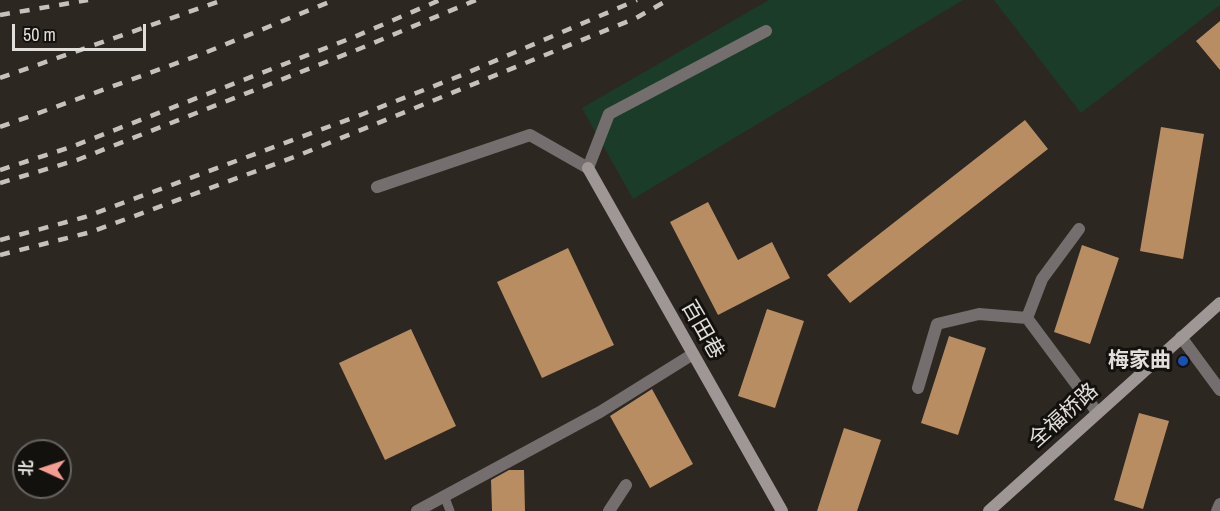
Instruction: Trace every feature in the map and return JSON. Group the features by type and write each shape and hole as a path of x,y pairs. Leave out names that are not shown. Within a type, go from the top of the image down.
{"street":[{"path":"377,187 530,135 588,168 609,114 766,31"},
{"name":"百田巷","path":"588,168 782,511"},
{"path":"1027,318 1042,279 1079,229"},
{"name":"全福桥路","path":"989,511 1220,303"},
{"path":"918,388 937,324 979,314 1027,318 1097,412"},
{"path":"1181,337 1220,390"},
{"path":"417,511 600,412 693,354"},
{"path":"609,511 626,485"},
{"path":"1217,511 1220,504"}],"lane":[{"path":"444,495 450,511"}],"green space":[{"path":"769,0 963,0 633,199 582,108"},
{"path":"994,0 1220,0 1220,5 1081,113"}],"building":[{"path":"1220,21 1220,70 1196,41"},
{"path":"1025,120 1048,149 850,303 827,275"},
{"path":"1161,127 1204,134 1183,259 1140,251"},
{"path":"708,202 738,260 772,242 790,278 718,315 670,222"},
{"path":"1082,245 1119,258 1090,344 1054,332"},
{"path":"568,248 614,345 542,378 497,282"},
{"path":"767,309 804,321 775,408 738,396"},
{"path":"411,329 456,426 385,460 339,363"},
{"path":"949,336 986,348 958,435 921,423"},
{"path":"652,389 693,464 650,488 610,416"},
{"path":"1139,413 1169,421 1143,509 1114,500"},
{"path":"844,428 881,440 857,511 817,511"},
{"path":"509,470 524,470 525,511 492,511 491,480"}],"railway":[{"path":"0,15 88,0"},
{"path":"0,78 223,0"},
{"path":"0,127 202,54 334,0"},
{"path":"0,170 71,147 354,37 440,0"},
{"path":"0,183 77,160 359,49 476,0"},
{"path":"0,240 85,217 363,114 462,75 637,0"},
{"path":"0,255 91,232 297,156 636,18 668,0"}],"place":[{"name":"梅家曲","path":"1183,361"}]}
